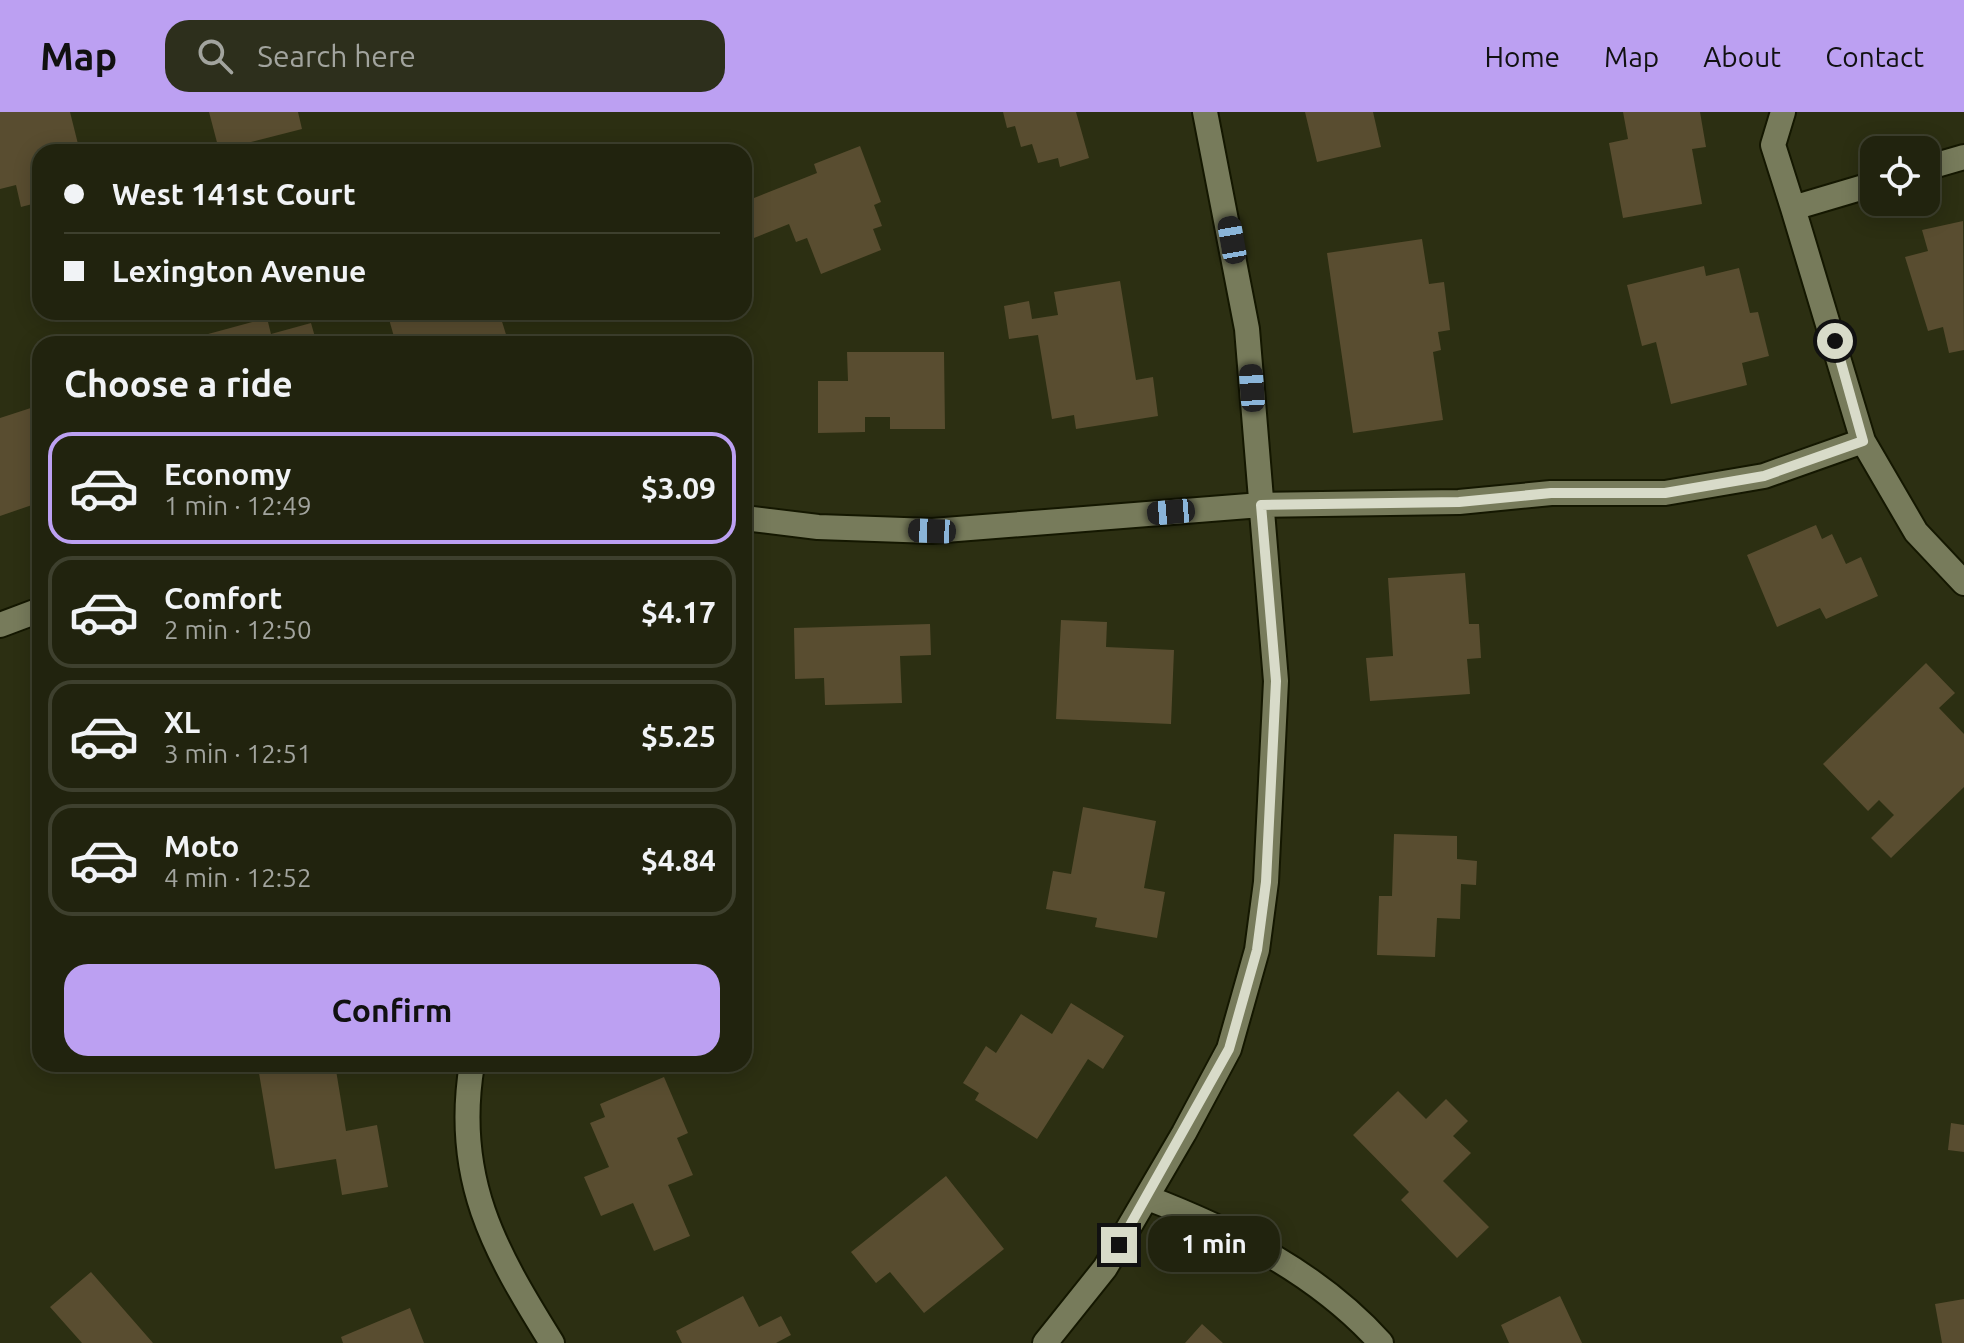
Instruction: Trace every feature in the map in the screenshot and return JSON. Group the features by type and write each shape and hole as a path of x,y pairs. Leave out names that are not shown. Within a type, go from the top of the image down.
{"street":[{"path":"1045,1343 1105,1268 1148,1198 1229,1049 1257,950 1266,882 1276,681 1247,329 1205,112"},
{"path":"1783,112 1773,145 1863,441 1916,532 1964,583"},
{"path":"1940,164 1964,157"},
{"path":"1793,208 1860,188"},
{"path":"752,519 818,527 932,531 1261,505 1459,502 1551,493 1665,493 1764,476 1863,441"},
{"path":"0,625 32,613"},
{"path":"471,1072 467,1095 468,1143 479,1204 504,1266 552,1343"},
{"path":"1148,1198 1207,1220 1279,1260 1338,1300 1381,1343"}],"building":[{"path":"0,112 70,112 78,144 32,144 32,204 21,207 16,185 0,189"},
{"path":"209,112 298,112 302,129 243,144 217,144"},
{"path":"1003,112 1076,112 1089,158 1060,167 1058,158 1038,163 1032,144 1021,147 1015,126 1007,128"},
{"path":"1305,112 1373,112 1381,147 1317,162"},
{"path":"1623,112 1700,112 1706,147 1692,149 1702,204 1623,218 1609,143 1628,139"},
{"path":"860,146 881,202 874,205 882,226 873,229 881,250 821,274 807,238 796,242 789,224 752,239 752,199 817,173 814,164"},
{"path":"1963,221 1964,350 1949,353 1943,327 1928,331 1905,257 1928,251 1922,230"},
{"path":"1422,239 1429,284 1444,282 1450,330 1438,332 1441,350 1433,352 1443,420 1353,433 1327,253"},
{"path":"1704,266 1706,276 1739,268 1750,313 1758,312 1769,356 1742,363 1747,385 1671,404 1656,342 1642,346 1627,285"},
{"path":"1120,281 1136,380 1153,377 1158,416 1076,429 1074,415 1052,419 1038,335 1009,339 1004,306 1029,301 1032,319 1058,315 1054,292"},
{"path":"268,320 271,334 311,323 315,336 201,336"},
{"path":"389,320 502,320 506,336 394,336"},
{"path":"847,352 944,352 945,429 890,429 890,417 865,417 865,432 818,433 818,381 848,381"},
{"path":"32,408 32,505 0,516 0,418"},
{"path":"1816,525 1822,539 1832,534 1846,564 1861,557 1878,596 1826,619 1820,608 1777,627 1747,555"},
{"path":"1465,573 1469,624 1479,624 1481,658 1467,659 1470,694 1370,701 1366,658 1393,656 1388,578"},
{"path":"1061,620 1107,622 1106,647 1174,650 1171,724 1056,719"},
{"path":"930,624 931,655 900,656 902,703 825,705 824,678 795,679 794,628"},
{"path":"1926,663 1955,693 1939,708 1964,734 1964,787 1891,858 1871,838 1894,815 1879,800 1868,811 1823,764"},
{"path":"1083,807 1156,821 1144,888 1165,892 1157,938 1095,927 1097,918 1046,909 1053,871 1071,874"},
{"path":"1394,834 1457,836 1457,859 1477,861 1476,885 1461,884 1460,919 1437,918 1435,957 1377,955 1379,896 1392,896"},
{"path":"1071,1003 1124,1036 1103,1069 1088,1059 1037,1139 975,1100 979,1093 963,1083 986,1046 996,1053 1021,1014 1052,1034"},
{"path":"259,1072 336,1072 346,1131 377,1125 388,1187 342,1195 336,1159 275,1169"},
{"path":"664,1077 688,1133 677,1138 693,1175 668,1185 690,1236 654,1251 633,1203 601,1216 584,1177 609,1167 590,1123 605,1117 600,1104"},
{"path":"1398,1091 1426,1119 1446,1099 1468,1121 1453,1136 1471,1153 1443,1181 1489,1227 1457,1258 1401,1200 1409,1192 1353,1135"},
{"path":"1951,1123 1964,1125 1964,1152 1948,1150"},
{"path":"946,1176 1004,1249 924,1313 890,1272 876,1283 851,1252"},
{"path":"91,1272 153,1343 82,1343 50,1307"},
{"path":"743,1296 759,1327 781,1316 791,1335 776,1343 682,1343 676,1331"},
{"path":"1560,1296 1582,1343 1509,1343 1501,1325"},
{"path":"1964,1299 1964,1343 1942,1343 1935,1304"},
{"path":"410,1308 424,1343 343,1343 341,1337"},
{"path":"1202,1324 1223,1343 1185,1343"}],"route":[{"path":"1119,1245 1229,1049 1257,950 1266,882 1276,681 1261,505 1459,502 1551,493 1665,493 1764,476 1863,441 1835,341"}]}
